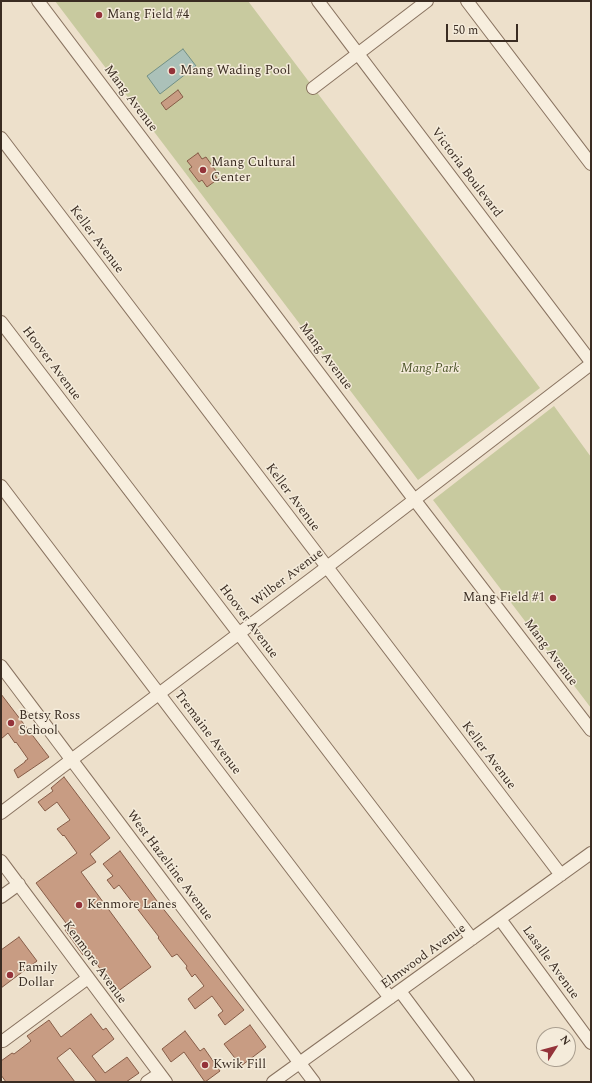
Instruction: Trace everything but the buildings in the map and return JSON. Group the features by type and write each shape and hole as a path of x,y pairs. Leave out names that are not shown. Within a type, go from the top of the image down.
{"street":[{"name":"Mang Avenue","path":"38,1 415,500 591,730"},
{"name":"Victoria Boulevard","path":"318,1 591,363"},
{"path":"313,88 427,1"},
{"path":"467,1 591,164"},
{"name":"Keller Avenue","path":"1,138 561,875"},
{"name":"Hoover Avenue","path":"1,322 472,939"},
{"name":"Wilber Avenue","path":"1,813 415,500 591,363"},
{"name":"Tremaine Avenue","path":"1,486 390,998"},
{"name":"West Hazeltine Avenue","path":"1,666 314,1082"},
{"name":"Elmwood Avenue","path":"273,1082 591,853"},
{"name":"Kenmore Avenue","path":"1,861 162,1078"},
{"path":"1,897 19,884"},
{"name":"Lasalle Avenue","path":"500,919 591,1043"},
{"path":"3,1041 88,978"},
{"path":"400,991 468,1082"},
{"path":"148,1082 162,1078"}],"green space":[{"name":"Mang Park","path":"55,1 248,1 540,388 418,480"},
{"path":"554,406 591,457 591,708 433,500"}],"water":[{"name":"Mang Wading Pool","path":"183,49 196,66 160,94 147,76"}],"place":[{"name":"Mang Field #4","path":"99,15"},
{"name":"Mang Wading Pool","path":"172,71"},
{"name":"Mang Cultural Center","path":"203,170"},
{"name":"Mang Field #1","path":"553,598"},
{"name":"Betsy Ross School","path":"11,723"},
{"name":"Kenmore Lanes","path":"79,905"},
{"name":"Family Dollar","path":"10,975"},
{"name":"Kwik Fill","path":"205,1065"}]}
